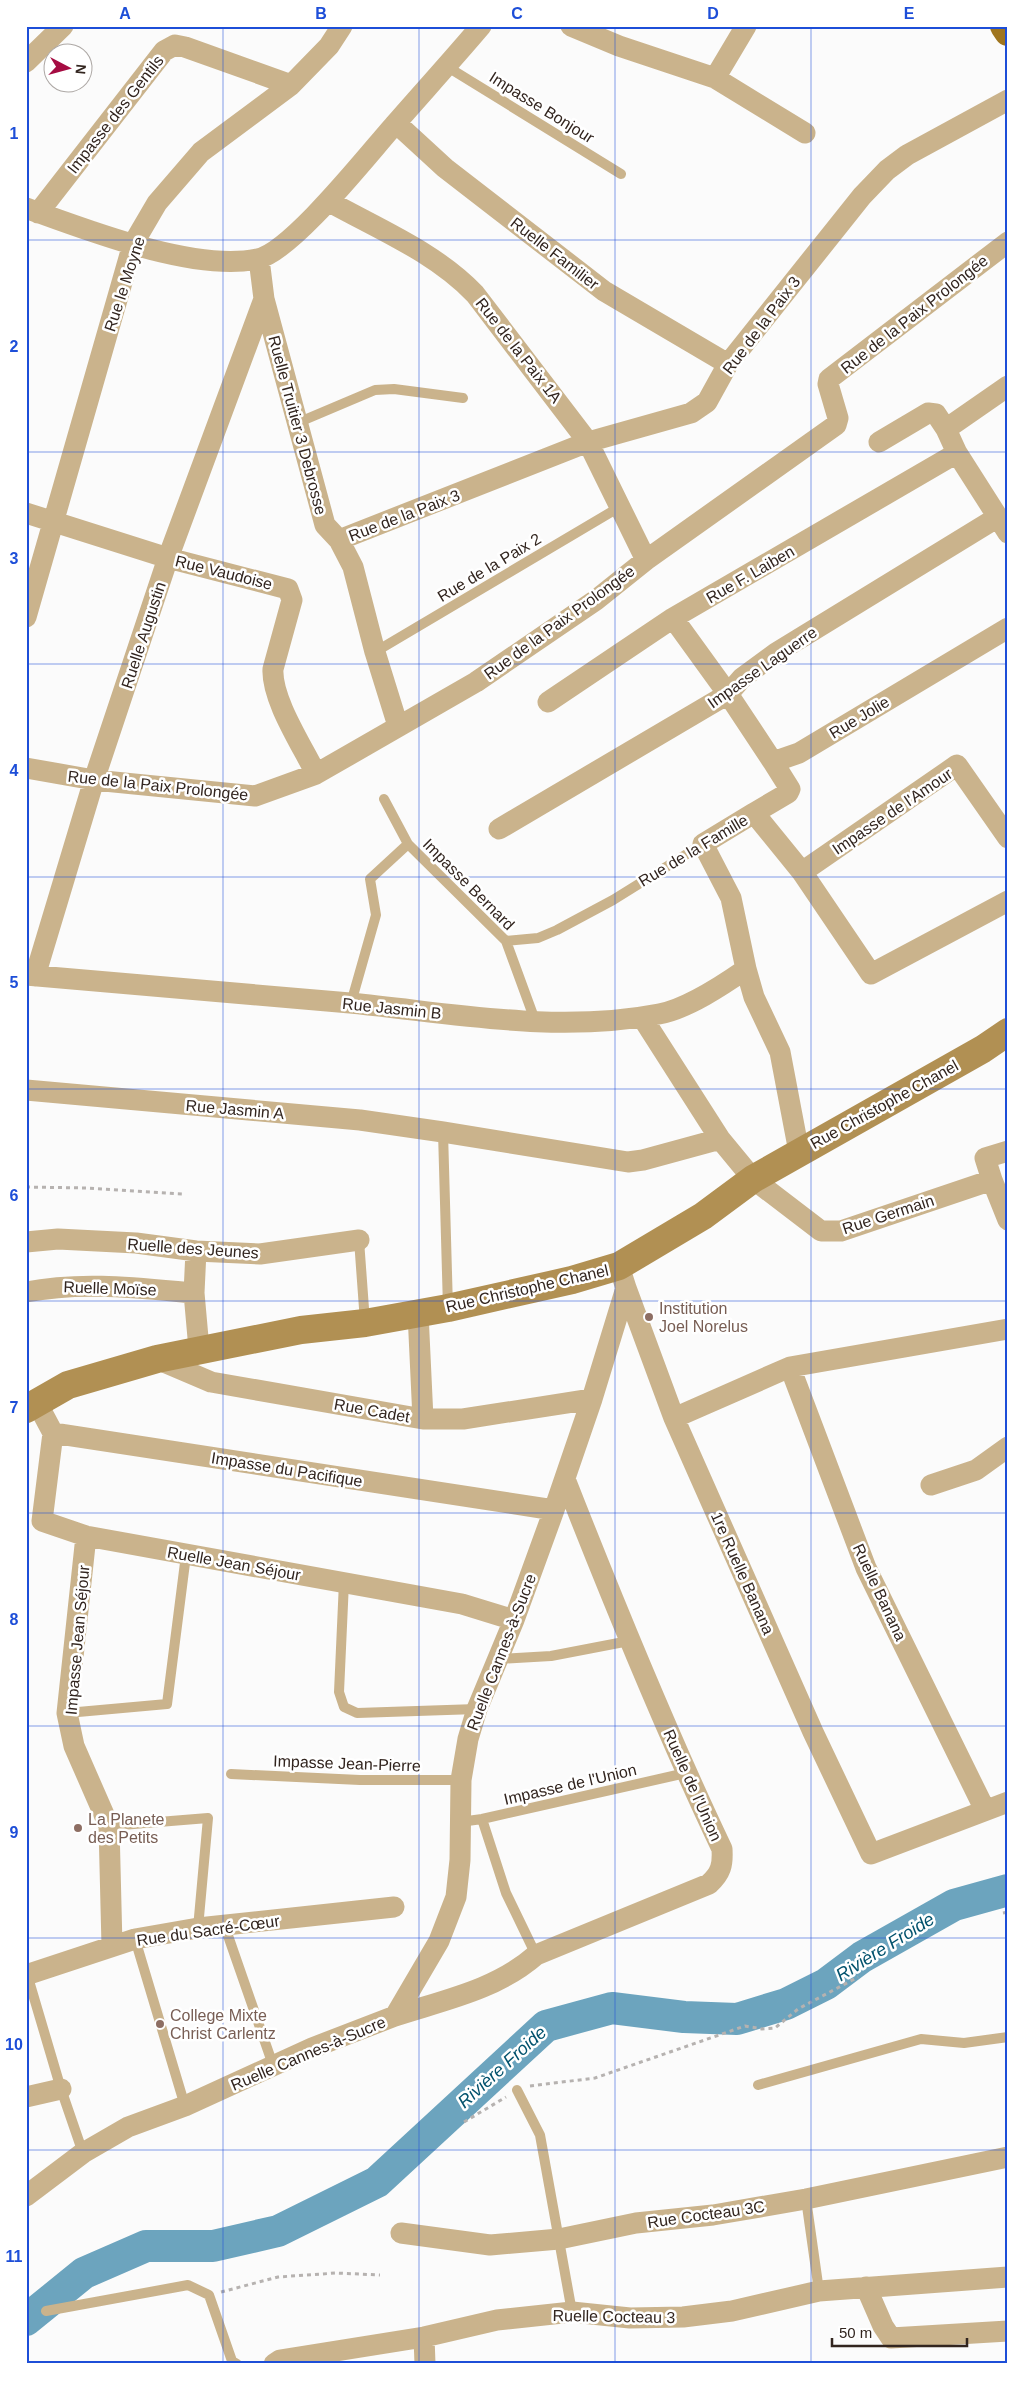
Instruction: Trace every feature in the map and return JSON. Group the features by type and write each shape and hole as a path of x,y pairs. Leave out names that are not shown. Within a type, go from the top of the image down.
{"main road":[{"path":"1004,26 1008,32"}],"street":[{"path":"26,62 63,26"},
{"name":"Rue le Moyne","path":"26,616 133,244 157,203 201,152 291,84 329,46 342,26"},
{"path":"32,210 133,244 226,263 259,259 284,244 328,201 481,26"},
{"path":"572,26 619,46 714,78 805,133"},
{"path":"714,78 746,26"},
{"name":"Impasse des Gentils","path":"32,210 164,51 175,45 291,84"},
{"name":"Rue de la Paix 3","path":"339,540 588,442 691,413 707,402 728,364 862,196 887,170 907,155 1008,100"},
{"name":"Ruelle Familier","path":"396,123 445,168 604,291 728,364"},
{"name":"Rue de la Paix 1A","path":"328,201 439,262 458,276 475,294 588,442 618,508 646,560"},
{"name":"Rue de la Paix Prolongée","path":"26,768 94,780 255,796 316,774 476,682 596,600 646,560 836,425 838,418 828,384 829,379 1008,242"},
{"name":"Ruelle Truitier 3 Debrosse","path":"259,259 264,299 325,525 339,540 353,567 375,652 398,726"},
{"name":"Ruelle Augustin","path":"31,976 168,558 264,299"},
{"path":"946,429 1008,386"},
{"path":"879,442 928,413 936,414 946,429 957,453 1003,525"},
{"name":"Rue F. Laiben","path":"548,702 673,618 957,453"},
{"name":"Rue Vaudoise","path":"26,513 168,558 285,587 290,591 292,600 272,679 279,700 316,774"},
{"name":"Impasse Laguerre","path":"499,829 728,694 742,678 776,653 1003,525"},
{"path":"673,618 728,694 790,789 788,793 754,813"},
{"name":"Rue Jolie","path":"773,762 799,753 1008,628"},
{"name":"Impasse de l'Amour","path":"802,872 958,765 1008,838"},
{"name":"Rue de la Famille","path":"703,844 754,813 802,872 871,974 1008,902"},
{"path":"703,844 731,898 754,997 780,1052 799,1152"},
{"name":"Rue Jasmin B","path":"31,976 352,1003 536,1023 592,1022 662,1014 713,992 746,969"},
{"name":"Rue Germain","path":"642,1017 720,1139 753,1179 821,1231 841,1231 992,1180"},
{"name":"Rue Christophe Chanel","path":"32,1406 68,1385 199,1349 301,1330 365,1323 448,1308 572,1280 622,1277 753,1179 983,1049 1008,1032"},
{"name":"Rue Jasmin A","path":"26,1090 360,1120 628,1162 643,1160 720,1139"},
{"path":"1008,1151 985,1158 1008,1220"},
{"name":"Ruelle des Jeunes","path":"26,1242 58,1239 136,1243 196,1251 260,1254 359,1240"},
{"path":"196,1251 194,1293 199,1349"},
{"name":"Ruelle Cannes-à-Sucre","path":"26,2196 83,2153 128,2127 185,2106 273,2065 395,2016 438,1941 456,1897 462,1780 468,1739 477,1708 514,1620 592,1400 622,1277"},
{"name":"1re Ruelle Banana","path":"622,1277 674,1418 813,1732 871,1854 985,1810"},
{"name":"Ruelle Moïse","path":"26,1292 55,1286 118,1286 194,1293"},
{"path":"418,1313 424,1419"},
{"path":"674,1418 790,1367 1008,1330"},
{"name":"Rue Cadet","path":"157,1359 211,1382 424,1419 463,1419 592,1400"},
{"name":"Ruelle Banana","path":"790,1367 866,1568 985,1810"},
{"path":"32,1406 53,1432"},
{"name":"Impasse du Pacifique","path":"53,1432 554,1510"},
{"name":"Ruelle Jean Séjour","path":"53,1432 42,1520 86,1536 462,1604 514,1620"},
{"path":"931,1484 976,1470 1008,1447"},
{"name":"Ruelle de l'Union","path":"395,2016 493,1985 519,1970 536,1955 708,1884 716,1877 723,1862 722,1849 686,1773 629,1641 565,1479"},
{"name":"Impasse Jean Séjour","path":"86,1536 67,1713 74,1746 109,1826 112,1946"},
{"path":"985,1810 1008,1802"},
{"name":"Rue du Sacré-Cœur","path":"27,1974 135,1939 198,1928 224,1927 394,1907"},
{"path":"26,2097 61,2089"},
{"name":"Rue Cocteau 3C","path":"401,2233 490,2244 559,2239 636,2223 713,2215 806,2199 1008,2157"},
{"name":"Ruelle Cocteau 3","path":"274,2364 280,2360 424,2337 497,2320 572,2312 630,2318 683,2317 732,2311 819,2290 1008,2277"},
{"path":"866,2287 883,2326 891,2338 1008,2331"},
{"path":"424,2337 425,2364"}],"lane":[{"name":"Impasse Bonjour","path":"446,66 621,174"},
{"path":"296,423 375,390 394,389 463,398"},
{"name":"Rue de la Paix 2","path":"375,652 618,508"},
{"name":"Impasse Bernard","path":"384,798 408,844 506,941 536,1023"},
{"path":"352,1003 376,915 370,879 408,844"},
{"name":"Rue de la Famille","path":"506,941 538,938 557,930 613,900 703,844"},
{"path":"444,1132 448,1308"},
{"path":"359,1240 365,1323"},
{"path":"67,1713 167,1704 186,1555"},
{"path":"344,1582 339,1692 344,1707 357,1713 477,1708"},
{"path":"498,1659 551,1656 629,1641"},
{"name":"Impasse de l'Union","path":"460,1822 482,1819 686,1773"},
{"name":"Impasse Jean-Pierre","path":"231,1774 360,1780 462,1780"},
{"path":"109,1826 208,1818 198,1928"},
{"path":"482,1819 506,1893 536,1955"},
{"path":"224,1927 273,2065"},
{"path":"135,1939 185,2106"},
{"path":"27,1974 61,2089 83,2153"},
{"path":"758,2085 921,2040 964,2043 1008,2036"},
{"path":"517,2090 540,2135 572,2312"},
{"path":"806,2199 819,2290"},
{"path":"46,2311 188,2285 209,2295 232,2360 237,2364"}],"path":[{"path":"26,1187 87,1188 183,1194"},
{"path":"1003,1913 1008,1912"},
{"path":"464,2122 517,2090 530,2086 595,2078 745,2026 762,2029 775,2028 798,2009 858,1977"},
{"path":"209,2295 278,2277 336,2273 380,2275"}],"waterway":[{"name":"Rivière Froide","path":"26,2320 84,2273 146,2246 213,2246 278,2231 377,2182 546,2026 612,2008 684,2017 737,2019 786,2004 826,1984 862,1957 954,1905 1008,1890"}],"place":[{"name":"Institution Joel Norelus","path":"649,1317"},
{"name":"La Planete des Petits","path":"78,1828"},
{"name":"College Mixte Christ Carlentz","path":"160,2024"}]}
